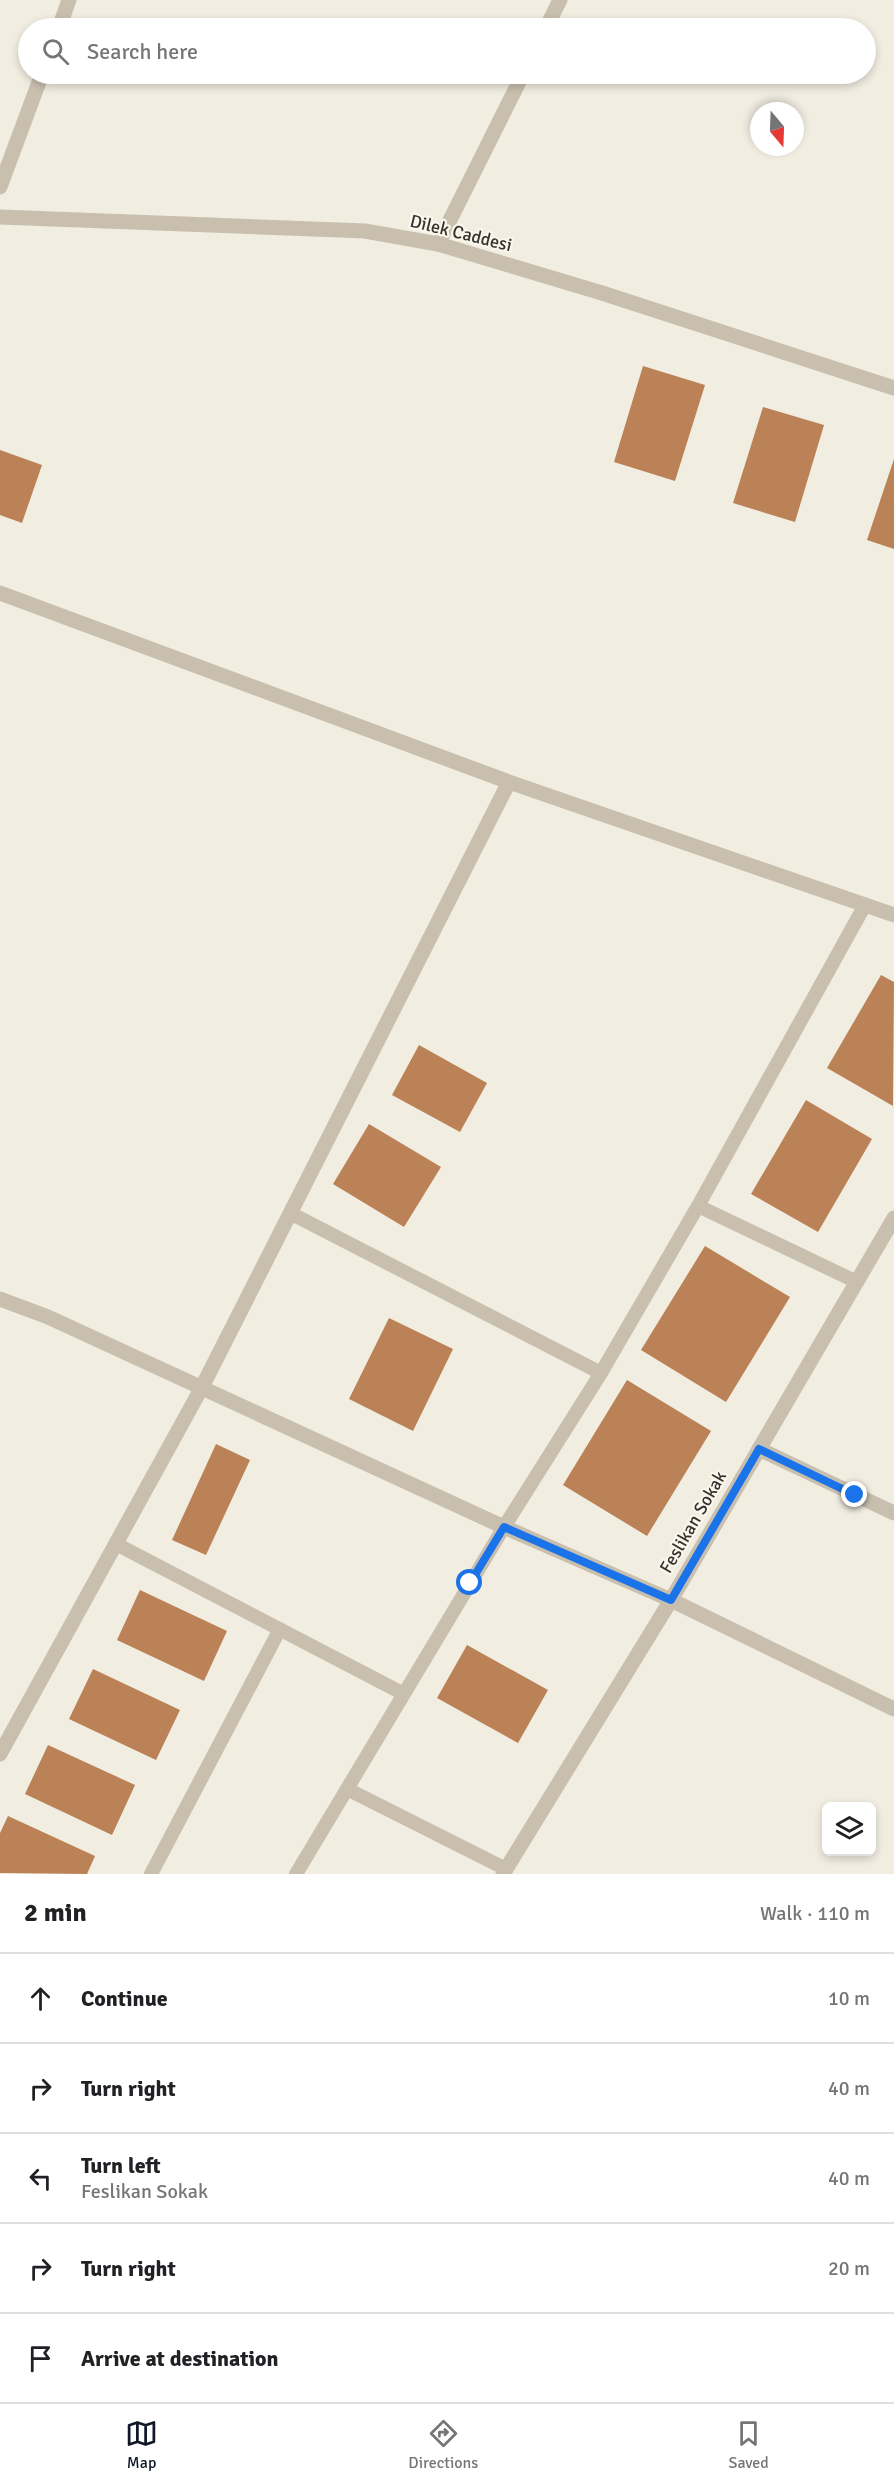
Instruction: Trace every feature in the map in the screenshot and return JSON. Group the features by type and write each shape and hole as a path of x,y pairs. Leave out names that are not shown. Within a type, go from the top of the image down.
{"street":[{"path":"62,18 69,0"},
{"path":"551,18 560,0"},
{"path":"0,187 38,84"},
{"path":"438,244 518,84"},
{"name":"Dilek Caddesi","path":"0,217 365,231 438,244 602,293 894,388"},
{"path":"0,592 509,782 894,915"},
{"path":"0,1754 201,1389 509,782"},
{"name":"Feslikan Sokak","path":"505,1871 671,1600 894,1218"},
{"path":"0,1299 48,1317 504,1527 671,1600 894,1709"},
{"path":"759,1449 894,1513"}],"lane":[{"path":"296,1874 504,1527 601,1372 698,1206 865,905"},
{"path":"698,1206 857,1282"},
{"path":"290,1213 601,1372"},
{"path":"116,1544 404,1694"},
{"path":"151,1874 279,1629"},
{"path":"347,1789 505,1871"}],"building":[{"path":"643,366 705,385 675,481 614,462"},
{"path":"763,407 824,425 795,522 733,503"},
{"path":"0,450 42,465 22,523 0,515"},
{"path":"894,459 894,549 867,540"},
{"path":"881,975 894,982 893,1106 827,1068"},
{"path":"419,1045 487,1083 460,1132 392,1095"},
{"path":"806,1100 872,1139 818,1232 751,1194"},
{"path":"369,1124 441,1167 404,1227 333,1184"},
{"path":"705,1246 790,1297 726,1402 641,1350"},
{"path":"389,1318 453,1349 413,1431 349,1399"},
{"path":"627,1380 711,1431 647,1536 563,1485"},
{"path":"216,1444 250,1460 206,1555 172,1540"},
{"path":"140,1590 227,1631 204,1681 117,1640"},
{"path":"467,1645 548,1690 518,1743 437,1698"},
{"path":"93,1669 180,1710 156,1760 69,1719"},
{"path":"48,1745 135,1785 112,1835 25,1794"},
{"path":"8,1816 95,1856 87,1874 0,1873 0,1833"}],"route":[{"path":"470,1583 504,1527 671,1600 759,1449 855,1495"}]}
